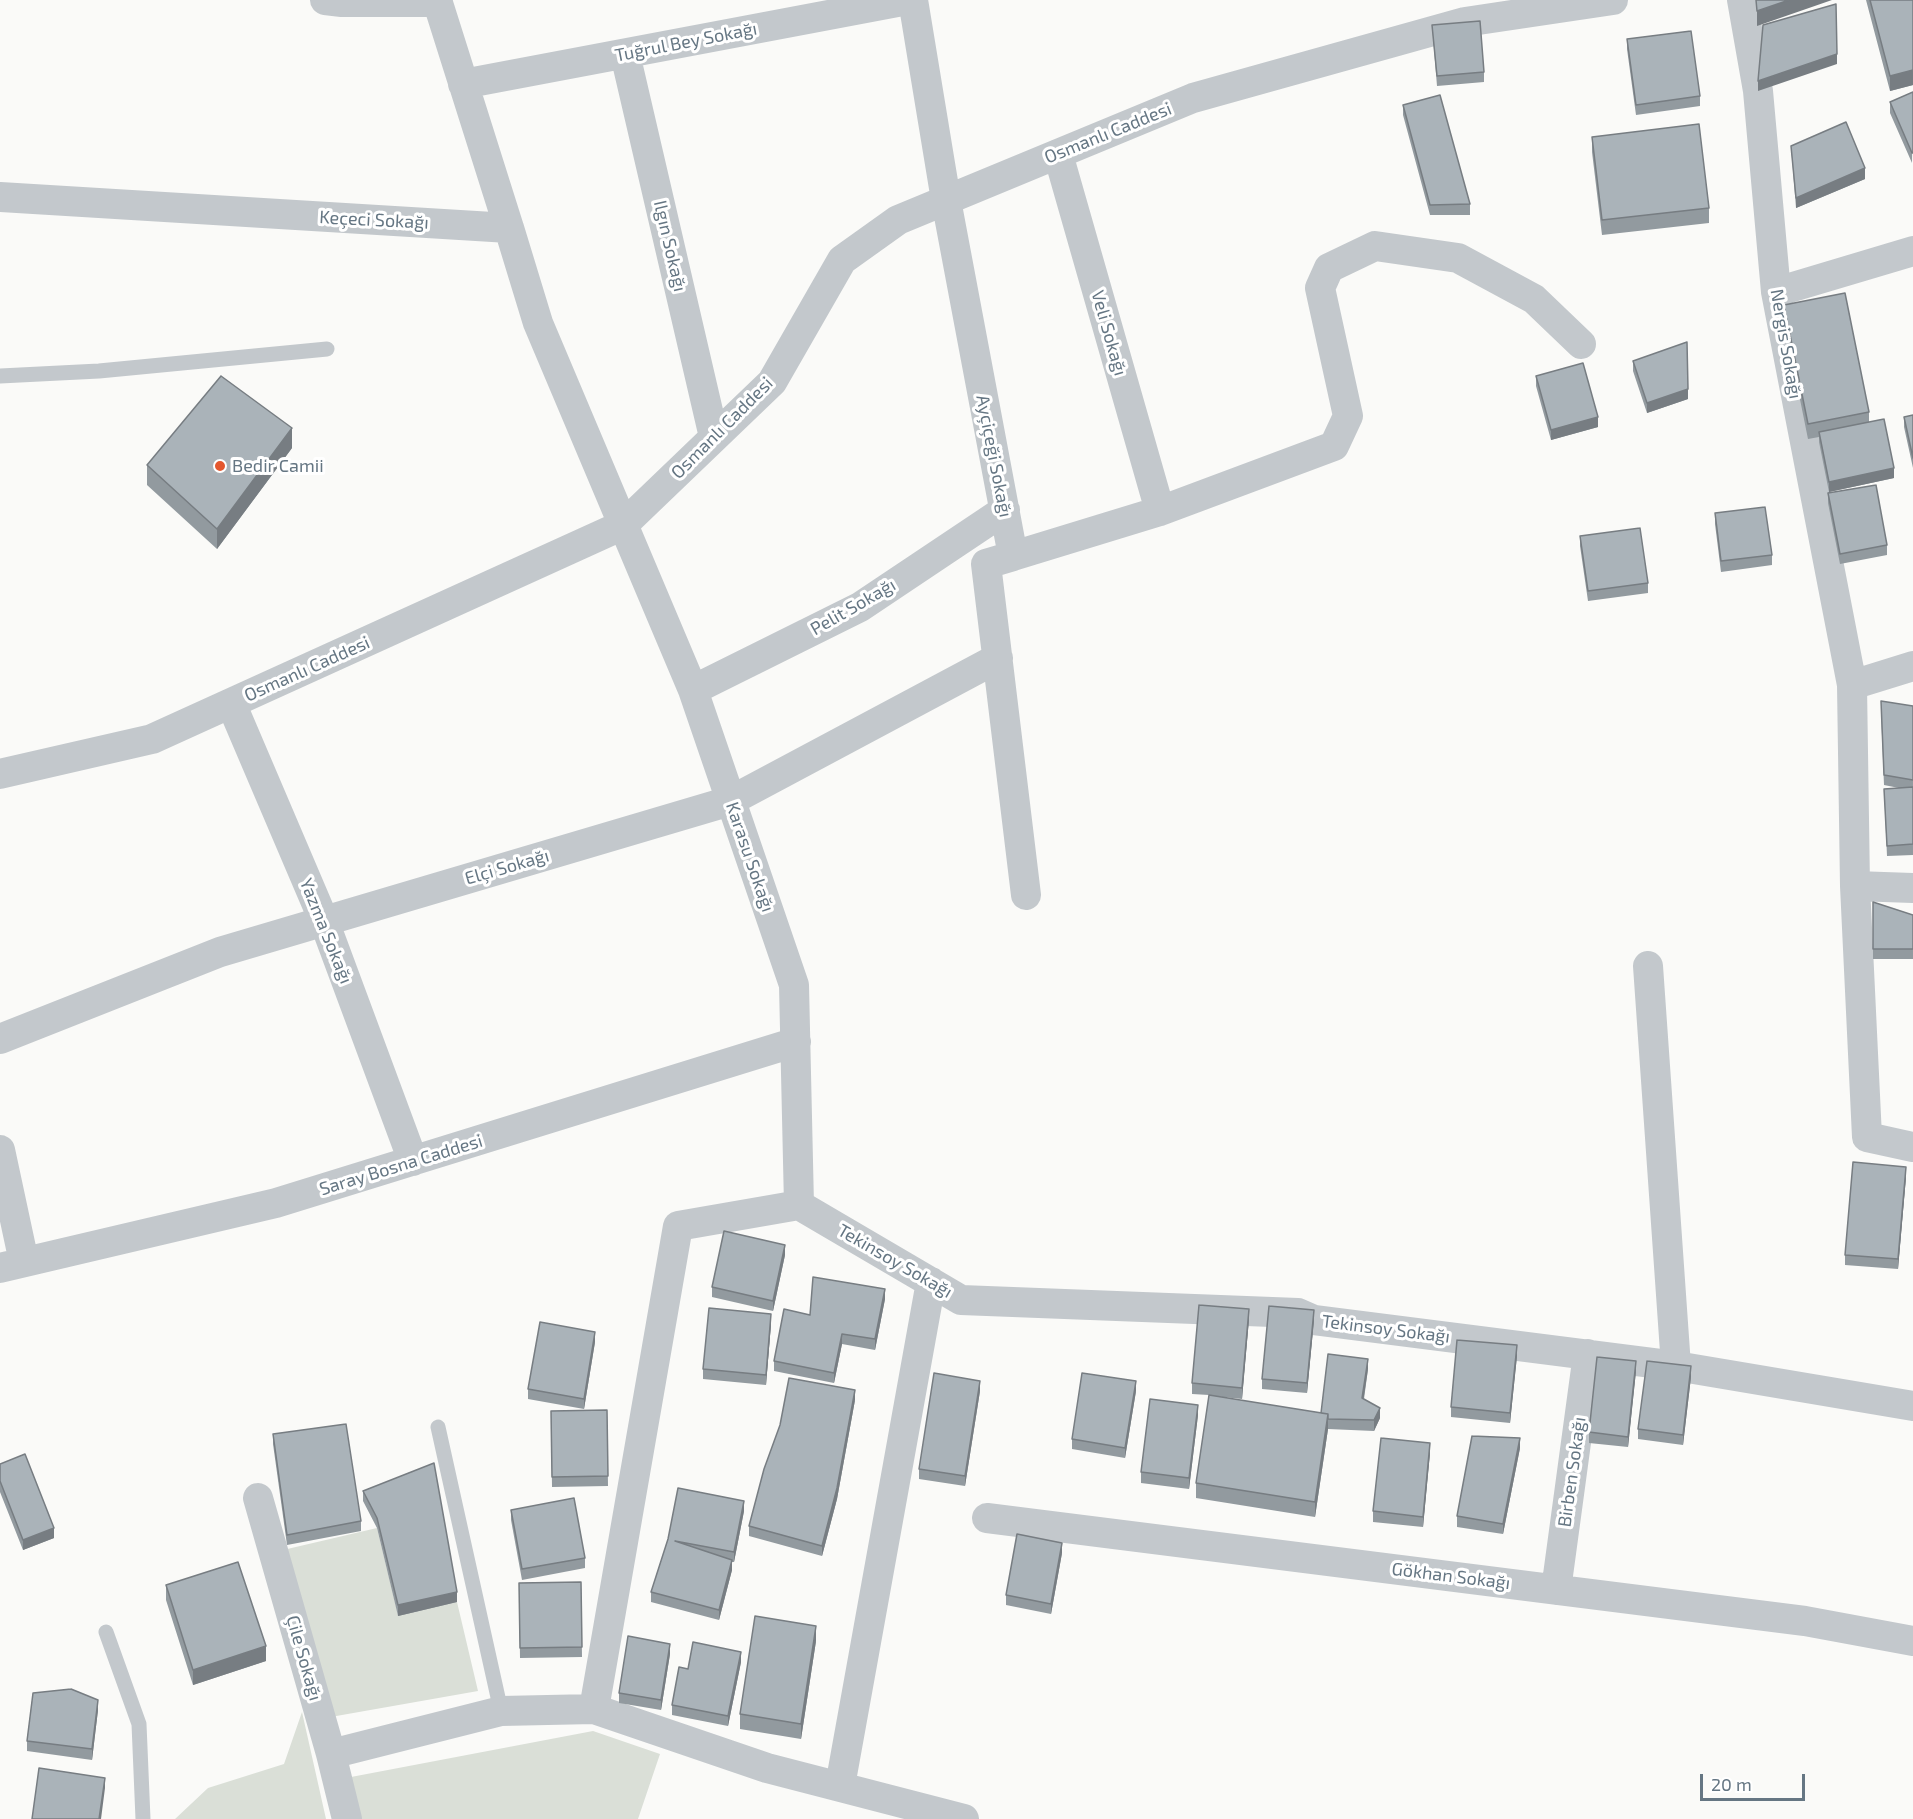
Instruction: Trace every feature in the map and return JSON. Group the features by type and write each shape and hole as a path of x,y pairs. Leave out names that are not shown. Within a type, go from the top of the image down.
{"street":[{"path":"325,0 342,2 438,1 509,228"},
{"name":"Tuğrul Bey Sokağı","path":"463,84 910,0"},
{"name":"Ayçiçeği Sokağı","path":"910,0 1013,556"},
{"name":"Osmanlı Caddesi","path":"0,774 152,739 623,525 772,382 842,260 898,220 1192,98 1465,22 1613,0"},
{"name":"Nergis Sokağı","path":"1742,0 1758,91 1776,292 1852,685 1855,886 1867,1137 1913,1147"},
{"name":"Ilgın Sokağı","path":"625,54 714,437"},
{"name":"Veli Sokağı","path":"1058,154 1160,511"},
{"name":"Keçeci Sokağı","path":"0,198 509,228"},
{"name":"Karasu Sokağı","path":"509,228 538,322 693,690 794,985 799,1205"},
{"path":"1026,895 986,564 1160,511 1334,446 1348,416 1320,288 1329,268 1375,246 1458,258 1534,299 1581,344"},
{"path":"1776,292 1913,251"},
{"name":"Pelit Sokağı","path":"693,690 860,607 1005,510"},
{"name":"Elçi Sokağı","path":"0,1039 220,952 730,801 998,658"},
{"path":"1852,685 1913,666"},
{"name":"Yazma Sokağı","path":"231,703 324,921 413,1161"},
{"path":"1855,886 1913,888"},
{"path":"1648,966 1676,1366"},
{"name":"Saray Bosna Caddesi","path":"12,1265 276,1203 796,1042"},
{"path":"0,1150 12,1265"},
{"path":"594,1709 678,1226 799,1205"},
{"name":"Tekinsoy Sokağı","path":"799,1205 962,1300 1298,1313 1314,1320 1676,1366 1913,1406"},
{"path":"840,1786 931,1282"},
{"name":"Birben Sokağı","path":"1556,1590 1588,1354"},
{"name":"Çile Sokağı","path":"258,1498 331,1754 347,1819"},
{"name":"Gökhan Sokağı","path":"987,1518 1805,1621 1913,1641"},
{"path":"331,1754 501,1711 594,1709 767,1768 964,1819"}],"lane":[{"path":"0,375 99,371 327,349"},
{"path":"438,1426 501,1711"},
{"path":"106,1632 139,1724 143,1819"}],"shaded area":[{"path":"377,1528 398,1615 457,1602 478,1691 325,1718 283,1550"},
{"path":"302,1712 326,1819 175,1819 208,1788 284,1764"},
{"path":"593,1731 660,1754 638,1819 359,1819 351,1777"}],"building":[{"path":"1756,0 1789,0 1757,11"},
{"path":"1870,0 1913,0 1913,70 1890,76"},
{"path":"1836,4 1837,54 1758,81 1763,25"},
{"path":"1480,21 1484,72 1437,76 1432,25"},
{"path":"1691,31 1700,96 1636,105 1627,39"},
{"path":"1913,92 1913,153 1912,153 1890,102"},
{"path":"1440,95 1470,204 1430,205 1403,105"},
{"path":"1846,122 1865,168 1796,198 1791,146"},
{"path":"1699,124 1709,208 1602,220 1592,137"},
{"path":"1845,293 1869,412 1808,424 1784,305"},
{"path":"1687,342 1688,389 1647,403 1633,361"},
{"path":"1583,363 1598,417 1551,430 1536,376"},
{"name":"Bedir Camii","path":"221,376 292,428 217,529 147,465"},
{"path":"1913,415 1913,458 1904,417"},
{"path":"1884,419 1894,468 1829,482 1819,432"},
{"path":"1876,485 1887,545 1840,554 1828,493"},
{"path":"1765,507 1772,555 1721,561 1715,513"},
{"path":"1640,528 1648,583 1588,591 1580,536"},
{"path":"1881,701 1913,706 1913,780 1884,775"},
{"path":"1913,787 1913,844 1887,846 1884,789"},
{"path":"1873,902 1913,915 1913,949 1873,949"},
{"path":"1853,1162 1906,1167 1898,1259 1845,1255"},
{"path":"724,1231 785,1245 773,1301 712,1287"},
{"path":"813,1277 885,1289 875,1339 842,1334 834,1373 774,1361 784,1309 810,1315"},
{"path":"1199,1305 1249,1309 1242,1388 1192,1383"},
{"path":"1269,1306 1314,1310 1307,1383 1262,1379"},
{"path":"709,1308 771,1314 766,1375 703,1369"},
{"path":"540,1322 595,1332 584,1399 528,1389"},
{"path":"1457,1340 1517,1345 1510,1413 1451,1407"},
{"path":"1328,1354 1368,1359 1362,1398 1380,1408 1374,1420 1328,1419 1328,1414 1321,1413"},
{"path":"1597,1357 1636,1361 1628,1437 1589,1432"},
{"path":"1647,1361 1691,1366 1683,1435 1638,1429"},
{"path":"934,1373 980,1381 965,1476 919,1469"},
{"path":"1082,1373 1136,1381 1125,1448 1072,1439"},
{"path":"789,1378 855,1390 837,1488 822,1546 749,1526 764,1469 780,1425"},
{"path":"1209,1395 1328,1414 1315,1502 1196,1483"},
{"path":"1150,1399 1198,1405 1189,1478 1141,1472"},
{"path":"607,1410 608,1476 552,1477 551,1411"},
{"path":"346,1424 361,1521 287,1535 273,1434"},
{"path":"1472,1436 1520,1438 1503,1524 1457,1516"},
{"path":"1381,1438 1430,1443 1423,1517 1373,1511"},
{"path":"25,1454 54,1528 23,1540 0,1481 0,1464"},
{"path":"434,1463 457,1592 398,1605 377,1518 363,1491"},
{"path":"678,1488 744,1501 734,1552 675,1541 732,1560 719,1610 651,1592 668,1539"},
{"path":"574,1498 585,1558 522,1569 511,1510"},
{"path":"1017,1534 1062,1543 1051,1604 1006,1595"},
{"path":"238,1562 266,1646 193,1670 166,1585"},
{"path":"581,1582 582,1647 520,1648 519,1583"},
{"path":"755,1616 816,1626 801,1724 740,1714"},
{"path":"628,1636 670,1644 661,1700 619,1693"},
{"path":"693,1642 741,1652 728,1716 672,1705 679,1667 688,1669"},
{"path":"71,1689 98,1700 92,1749 27,1741 33,1693"},
{"path":"39,1768 105,1778 99,1819 32,1819"}],"place":[{"name":"Bedir Camii","path":"220,466"}]}
